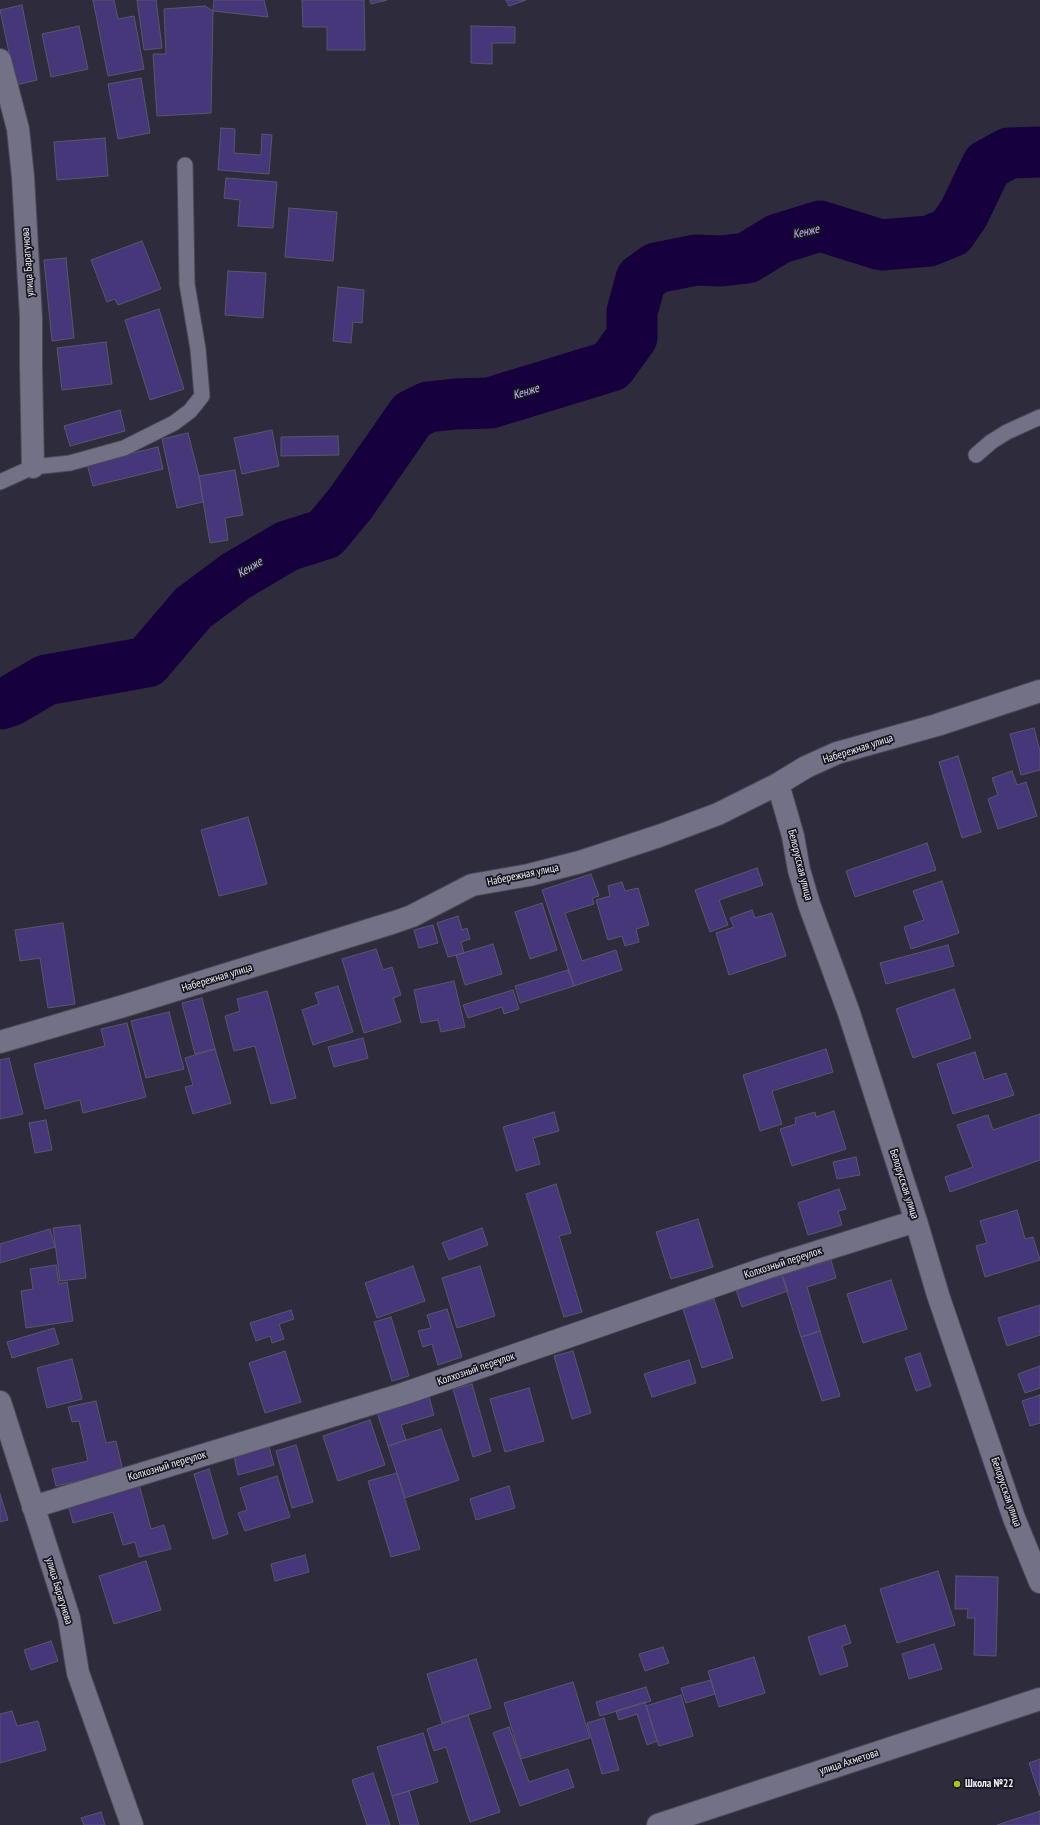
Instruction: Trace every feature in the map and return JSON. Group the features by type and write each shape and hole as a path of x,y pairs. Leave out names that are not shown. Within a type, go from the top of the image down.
{"street":[{"name":"улица Барагунова","path":"0,60 18,129 23,177 32,318 31,366 33,467"},
{"name":"Набережная улица","path":"0,1042 127,1006 401,920 412,916 472,885 529,875 580,862 718,814 778,784 806,767 837,754 937,725 1040,691"},
{"name":"Белорусская улица","path":"778,784 793,836 799,870 809,904 849,1013 916,1220 938,1295 1014,1518 1040,1582"},
{"name":"Колхозный переулок","path":"33,1507 400,1395 766,1268 916,1220"},
{"name":"улица Барагунова","path":"0,1402 69,1618 78,1673 132,1825"},
{"name":"улица Ахметова","path":"658,1825 1040,1699"}],"lane":[{"path":"0,482 33,467 70,463 124,448 174,423 190,411 202,396 198,350 187,284 186,164"},
{"path":"976,455 1007,432 1040,417"}],"building":[{"path":"93,0 114,0 118,19 134,16 144,69 108,76"},
{"path":"137,0 156,0 162,48 144,50"},
{"path":"214,0 264,0 268,17 213,11"},
{"path":"302,0 364,0 365,50 327,50 327,27 303,27"},
{"path":"370,0 387,0 371,4"},
{"path":"506,0 526,0 509,6"},
{"path":"22,5 37,80 16,85 0,10"},
{"path":"205,6 213,11 211,113 157,116 153,54 166,54 164,9"},
{"path":"79,26 88,69 51,77 42,34"},
{"path":"471,26 515,27 515,43 492,43 492,64 471,63"},
{"path":"141,78 150,133 118,139 108,84"},
{"path":"221,128 235,129 234,153 261,155 262,134 272,135 269,174 218,170"},
{"path":"105,138 108,176 57,180 54,142"},
{"path":"226,178 277,182 273,228 238,226 240,200 224,198"},
{"path":"289,208 337,212 333,261 285,257"},
{"path":"142,241 161,289 118,305 115,299 107,302 91,260"},
{"path":"66,258 74,338 52,341 44,260"},
{"path":"228,271 266,273 263,318 225,315"},
{"path":"338,287 364,290 362,323 353,322 351,343 333,341"},
{"path":"159,309 184,389 150,400 125,320"},
{"path":"106,342 112,384 62,390 57,348"},
{"path":"120,410 125,431 70,446 64,426"},
{"path":"272,430 279,466 242,474 234,438"},
{"path":"188,433 199,476 203,502 177,508 162,439"},
{"path":"338,436 339,455 281,456 281,437"},
{"path":"158,447 163,469 93,486 87,464"},
{"path":"235,470 243,515 225,518 228,540 210,543 199,476"},
{"path":"1034,728 1040,751 1040,770 1021,775 1010,734"},
{"path":"958,756 981,832 962,838 939,762"},
{"path":"1012,771 1017,785 1026,782 1037,816 998,829 988,799 998,795 992,778"},
{"path":"248,817 267,884 219,896 201,830"},
{"path":"927,843 936,870 855,897 846,871"},
{"path":"757,868 763,885 719,900 728,925 710,932 695,890"},
{"path":"591,874 599,896 592,898 594,904 565,913 582,961 616,950 622,970 574,986 542,890"},
{"path":"942,881 959,933 911,949 904,927 924,920 913,891"},
{"path":"622,882 625,891 638,888 649,925 636,929 639,942 625,946 622,936 608,940 596,900 610,896 608,886"},
{"path":"542,903 557,950 530,959 515,912"},
{"path":"752,910 755,918 772,913 786,956 729,975 716,933 734,927 730,918"},
{"path":"458,916 462,930 467,928 470,939 461,942 464,953 448,957 437,923"},
{"path":"63,923 75,1004 48,1008 40,958 20,961 15,930"},
{"path":"433,925 438,943 419,948 414,930"},
{"path":"493,944 502,974 465,985 456,955"},
{"path":"948,945 954,966 886,984 880,963"},
{"path":"376,949 383,970 392,967 401,995 393,998 401,1022 364,1033 342,959"},
{"path":"568,970 574,986 520,1003 515,986"},
{"path":"454,981 465,1027 441,1032 438,1020 421,1023 414,990"},
{"path":"338,986 353,1032 313,1045 302,1010 319,1004 315,993"},
{"path":"954,989 971,1038 913,1058 896,1009"},
{"path":"513,990 519,1009 504,1014 502,1007 468,1018 463,1005"},
{"path":"267,991 296,1098 271,1104 255,1046 234,1051 225,1016 240,1011 237,999"},
{"path":"202,998 215,1049 195,1054 182,1003"},
{"path":"169,1012 184,1069 146,1078 131,1021"},
{"path":"127,1023 146,1097 83,1113 80,1100 45,1109 34,1064 105,1046 101,1029"},
{"path":"363,1038 368,1058 334,1067 328,1047"},
{"path":"215,1049 231,1103 193,1114 185,1087 193,1085 185,1058"},
{"path":"826,1049 833,1072 772,1091 782,1124 760,1131 743,1075"},
{"path":"975,1052 984,1080 1006,1073 1014,1095 953,1114 937,1064"},
{"path":"9,1058 23,1114 0,1119 0,1060"},
{"path":"834,1111 846,1149 792,1166 780,1129 796,1124 795,1118 815,1112 816,1117"},
{"path":"554,1112 559,1131 533,1138 540,1164 516,1171 503,1127"},
{"path":"1040,1114 1040,1160 950,1192 945,1177 973,1167 957,1125 988,1115 993,1130"},
{"path":"46,1120 52,1150 35,1153 29,1123"},
{"path":"856,1157 860,1175 837,1179 833,1162"},
{"path":"556,1184 571,1233 559,1236 582,1312 564,1317 526,1194"},
{"path":"839,1189 846,1209 838,1211 842,1225 808,1235 798,1203"},
{"path":"1017,1210 1025,1239 1033,1237 1040,1260 985,1277 976,1246 987,1243 980,1221"},
{"path":"698,1219 713,1267 671,1279 656,1232"},
{"path":"80,1225 86,1278 60,1281 53,1228"},
{"path":"482,1228 488,1245 449,1260 442,1243"},
{"path":"50,1229 55,1247 0,1263 0,1244"},
{"path":"831,1260 836,1278 807,1287 820,1331 801,1337 782,1275"},
{"path":"56,1265 59,1284 67,1282 73,1321 26,1328 21,1291 33,1289 30,1269"},
{"path":"413,1266 425,1301 377,1318 365,1283"},
{"path":"480,1266 495,1316 457,1328 442,1278"},
{"path":"782,1275 788,1291 742,1307 736,1290"},
{"path":"891,1280 907,1329 863,1343 847,1294"},
{"path":"714,1299 733,1358 702,1368 683,1309"},
{"path":"1040,1305 1040,1335 1007,1346 998,1318"},
{"path":"447,1309 462,1357 438,1365 432,1344 423,1347 418,1331 431,1328 427,1315"},
{"path":"291,1310 294,1319 279,1324 284,1339 272,1343 270,1336 256,1341 250,1323"},
{"path":"391,1317 409,1376 392,1381 374,1322"},
{"path":"54,1328 59,1344 12,1358 7,1342"},
{"path":"820,1331 840,1396 822,1401 801,1337"},
{"path":"285,1351 301,1402 265,1413 249,1363"},
{"path":"573,1351 591,1413 572,1419 554,1356"},
{"path":"920,1353 931,1386 916,1391 905,1358"},
{"path":"72,1359 82,1399 47,1408 37,1368"},
{"path":"689,1360 696,1383 652,1397 644,1374"},
{"path":"1040,1366 1040,1388 1025,1393 1018,1374"},
{"path":"472,1384 491,1451 473,1457 453,1389"},
{"path":"529,1388 544,1441 505,1452 490,1399"},
{"path":"1040,1395 1040,1423 1030,1426 1022,1401"},
{"path":"429,1397 434,1415 401,1425 406,1440 388,1446 377,1412"},
{"path":"96,1401 106,1443 116,1441 123,1471 56,1486 52,1469 88,1461 79,1421 72,1422 68,1407"},
{"path":"370,1420 385,1465 338,1481 323,1436"},
{"path":"441,1429 459,1480 405,1498 388,1446"},
{"path":"296,1445 313,1502 292,1508 276,1451"},
{"path":"269,1447 274,1465 238,1475 234,1456"},
{"path":"209,1469 228,1534 213,1539 194,1474"},
{"path":"397,1473 420,1549 391,1557 368,1481"},
{"path":"277,1476 290,1517 245,1531 238,1513 247,1510 240,1488"},
{"path":"139,1484 151,1529 164,1525 171,1549 139,1557 135,1542 123,1545 113,1512 73,1523 68,1504"},
{"path":"509,1486 515,1508 476,1520 470,1499"},
{"path":"0,1494 8,1520 0,1522"},
{"path":"305,1555 309,1572 275,1581 271,1564"},
{"path":"146,1561 161,1610 114,1624 99,1576"},
{"path":"938,1571 955,1625 897,1643 880,1589"},
{"path":"956,1576 998,1577 996,1656 974,1655 975,1618 967,1618 968,1609 955,1609"},
{"path":"845,1625 851,1643 842,1646 848,1666 820,1675 808,1637"},
{"path":"51,1641 58,1661 31,1670 24,1650"},
{"path":"934,1644 942,1669 909,1679 902,1654"},
{"path":"663,1647 669,1663 645,1671 639,1654"},
{"path":"754,1657 765,1693 719,1707 708,1671"},
{"path":"476,1659 491,1708 442,1723 427,1674"},
{"path":"711,1680 715,1694 686,1703 681,1688"},
{"path":"573,1682 590,1738 521,1759 504,1703"},
{"path":"646,1687 651,1701 600,1716 596,1702"},
{"path":"681,1695 693,1736 659,1746 646,1706"},
{"path":"645,1702 657,1741 647,1745 637,1714 619,1720 616,1711"},
{"path":"12,1711 17,1726 38,1721 46,1750 0,1763 0,1714"},
{"path":"468,1715 500,1812 470,1822 446,1747 434,1751 427,1729"},
{"path":"604,1718 619,1770 602,1774 587,1723"},
{"path":"509,1727 529,1782 568,1769 574,1787 520,1806 493,1733"},
{"path":"423,1733 438,1782 392,1796 377,1747"},
{"path":"1040,1759 1040,1796 1029,1763"},
{"path":"373,1773 390,1825 367,1825 352,1780"},
{"path":"409,1791 419,1825 400,1825 392,1796"},
{"path":"1040,1811 1040,1825 997,1825"},
{"path":"101,1812 105,1825 84,1825 81,1818"}],"waterway":[{"name":"Кенже","path":"0,704 10,701 46,680 147,662 193,608 236,576 287,546 325,534 350,504 412,415 428,407 455,404 490,403 611,366 632,337 632,312 641,279 656,268 696,260 721,261 747,258 778,239 820,226 881,245 929,241 951,232 964,213 987,165 1009,153 1040,152"}],"place":[{"name":"Школа №22","path":"957,1784"}]}
